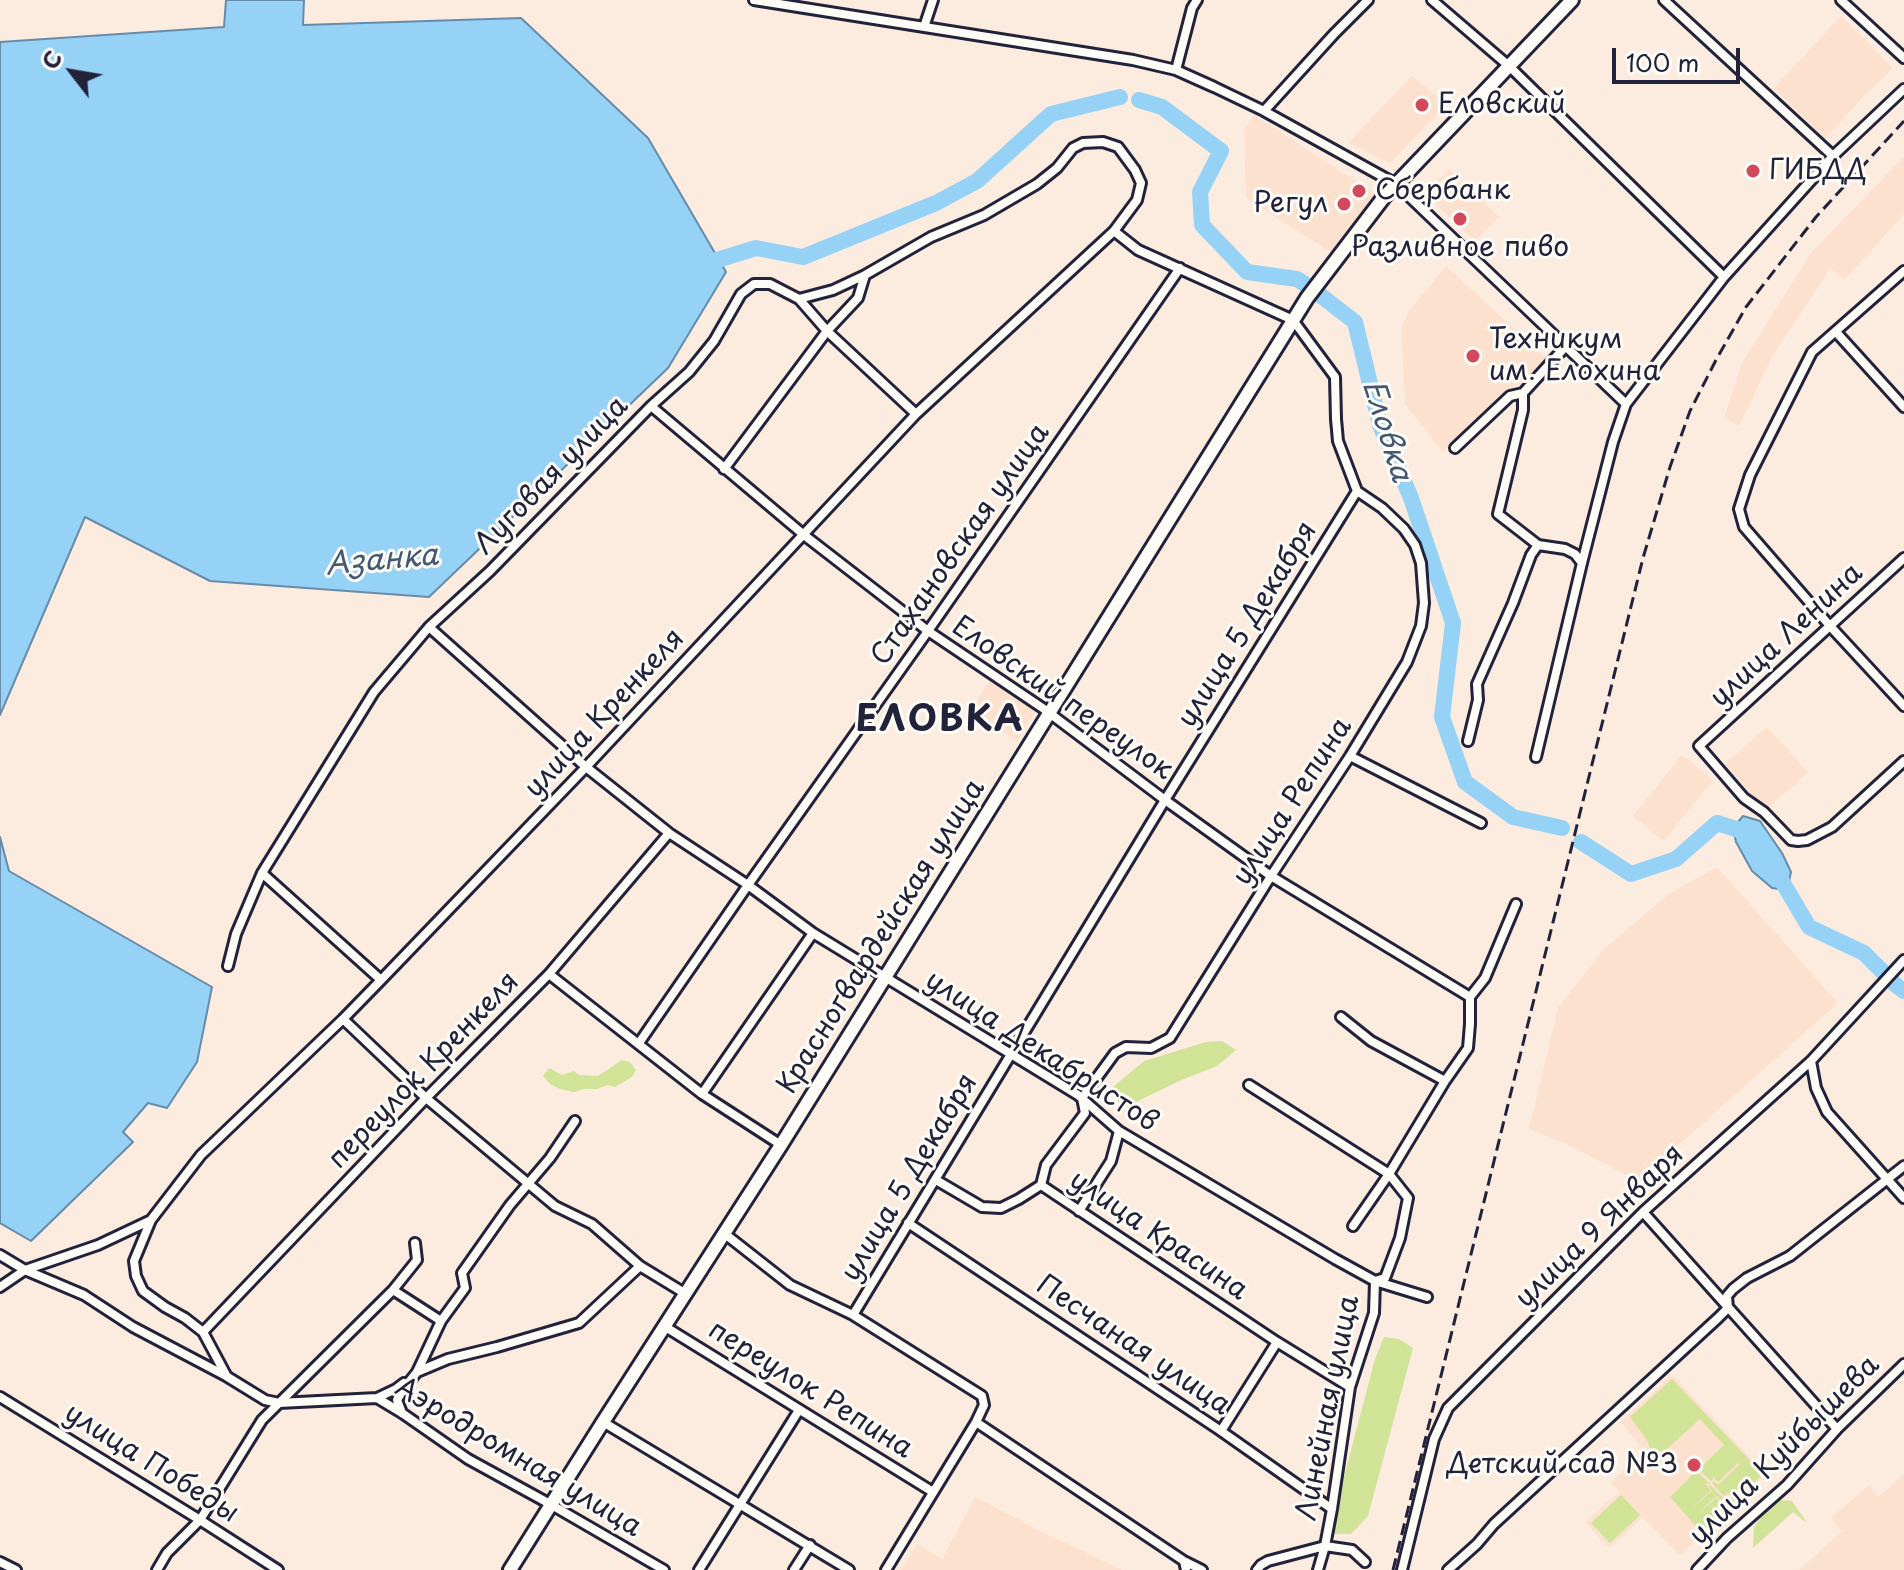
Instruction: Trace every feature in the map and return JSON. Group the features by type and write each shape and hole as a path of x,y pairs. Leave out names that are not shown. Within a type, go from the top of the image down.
{"main road":[{"name":"Красногвардейская улица","path":"510,1570 781,1145 1307,298 1384,197 1572,0"}],"street":[{"path":"754,0 1133,60 1176,70 1264,111 1396,184 1626,404"},
{"path":"924,27 933,0"},
{"path":"1176,70 1192,8 1197,0"},
{"path":"1264,111 1368,0"},
{"path":"1432,0 1509,66 1724,277"},
{"path":"1664,0 1833,156"},
{"path":"1841,0 1904,58"},
{"path":"1536,757 1582,563 1626,404 1724,277 1833,156 1904,89"},
{"name":"улица Кренкеля","path":"0,1287 25,1270 98,1245 151,1220 201,1155 381,980 586,767 916,414 1114,231 1137,200 1141,183 1118,147 1103,142 1083,143 1073,148 1057,168 1037,184 984,215 931,237 865,275"},
{"path":"1114,231 1138,250 1293,320 1335,377 1338,441 1357,491"},
{"name":"Стахановская улица","path":"639,1043 1180,268"},
{"path":"1904,271 1812,352 1750,475 1739,509 1744,527 1904,706"},
{"path":"865,275 833,290 799,299 827,331 916,414"},
{"path":"724,469 827,331 858,298 865,275"},
{"name":"Луговая улица","path":"228,966 236,934 262,873 374,692 429,627 490,571 651,406 689,372 714,341 741,294 754,284 770,284 799,299"},
{"path":"1836,332 1904,407"},
{"path":"1455,448 1510,396 1523,393 1566,346"},
{"path":"1523,393 1523,410 1498,514 1538,545 1565,549 1575,554 1582,563"},
{"name":"Еловский переулок","path":"651,406 804,535 928,631 1050,713 1271,876 1470,997"},
{"name":"улица Репина","path":"1082,1098 1115,1053 1126,1047 1151,1048 1170,1038 1407,662 1421,626 1424,603 1421,563 1415,545 1404,529 1382,508 1357,491"},
{"name":"улица 5 Декабря","path":"853,1315 1165,800 1357,491"},
{"path":"1468,741 1478,700 1477,684 1538,545"},
{"name":"улица Ленина","path":"1904,558 1699,746 1744,798 1764,812 1791,840 1807,840 1832,827 1904,761"},
{"name":"улица Декабристов","path":"429,627 586,767 669,833 813,933 1082,1098 1119,1131 1375,1281 1427,1297"},
{"path":"1350,756 1481,823"},
{"name":"переулок Кренкеля","path":"203,1332 549,974 669,833"},
{"path":"262,873 381,980"},
{"path":"1353,1226 1468,1048 1470,997 1485,978 1516,904"},
{"path":"702,1094 813,933"},
{"name":"улица 9 Января","path":"1402,1570 1434,1439 1448,1408 1643,1212 1811,1061 1904,960"},
{"path":"549,974 702,1094 781,1145"},
{"path":"1341,1017 1371,1041 1445,1081"},
{"path":"343,1019 426,1098 527,1184 555,1206 592,1224 640,1266 686,1294"},
{"path":"1811,1061 1816,1088 1827,1112 1904,1198"},
{"path":"1249,1085 1389,1174"},
{"path":"1041,1185 1046,1165 1085,1113 1082,1098"},
{"path":"402,1413 397,1400 417,1372 441,1321 465,1288 462,1273 575,1121"},
{"path":"1079,1211 1111,1161 1119,1131"},
{"path":"1728,1308 1727,1296 1733,1289 1747,1278 1790,1256 1904,1166"},
{"name":"Линейная улица","path":"1318,1570 1332,1509 1350,1387 1374,1313 1375,1281 1385,1278 1400,1238 1408,1198 1389,1174"},
{"name":"улица Красина","path":"936,1180 982,1207 1001,1208 1041,1185 1350,1387"},
{"path":"1643,1212 1837,1429"},
{"path":"151,1220 134,1261 143,1291 203,1332 226,1376"},
{"name":"Песчаная улица","path":"908,1223 1221,1431 1332,1509"},
{"path":"725,1234 790,1285 853,1315 982,1396 984,1405 976,1422 886,1570"},
{"path":"157,1570 167,1553 200,1520 262,1420 393,1290 417,1260 415,1243"},
{"name":"Аэродромная улица","path":"0,1255 25,1270 84,1295 133,1327 265,1400 279,1403 377,1398 468,1459 664,1570"},
{"path":"377,1398 396,1389 417,1372 448,1359 579,1323 640,1266"},
{"path":"393,1290 441,1321"},
{"path":"1448,1570 1728,1308"},
{"name":"переулок Репина","path":"664,1326 933,1492"},
{"path":"1221,1431 1277,1342"},
{"name":"улица Куйбышева","path":"1697,1570 1727,1538 1787,1485 1837,1429 1904,1364"},
{"name":"улица Победы","path":"0,1397 278,1570"},
{"path":"699,1570 799,1410"},
{"path":"603,1422 849,1570"},
{"path":"976,1422 1185,1565 1202,1570"},
{"path":"794,1570 810,1545"},
{"path":"1257,1570 1268,1561 1325,1546 1352,1550 1365,1562"},
{"path":"0,1562 16,1570"}],"shaded area":[{"path":"1841,16 1893,68 1825,139 1774,88"},
{"path":"1412,76 1446,105 1390,163 1348,143"},
{"path":"1254,115 1376,194 1336,256 1246,198 1244,131"},
{"path":"1904,157 1904,214 1845,279 1830,269 1773,355 1739,426 1724,418 1742,363 1811,253"},
{"path":"1449,169 1499,217 1474,241 1426,194"},
{"name":"Техникум им. Елохина","path":"1446,266 1548,360 1527,385 1515,385 1443,452 1405,404 1401,328 1409,311"},
{"path":"990,680 1036,710 1017,741 971,710"},
{"path":"1767,727 1808,772 1766,810 1725,764"},
{"path":"1682,755 1713,780 1664,841 1633,816"},
{"path":"1717,867 1838,1003 1638,1181 1573,1147 1529,1129 1558,1008 1603,950 1669,894"},
{"name":"Детский сад №3","path":"1672,1375 1766,1474 1680,1555 1643,1517 1609,1548 1585,1522 1619,1492 1611,1482 1640,1456 1639,1444 1621,1422"},
{"path":"1904,1474 1904,1570 1799,1570 1842,1531 1831,1518 1869,1485 1879,1496"},
{"path":"975,1497 1122,1570 901,1570 917,1544 942,1559"}],"green space":[{"path":"1222,1041 1236,1050 1217,1066 1124,1108 1108,1091 1144,1061 1206,1042"},
{"path":"622,1060 630,1062 636,1070 632,1077 615,1087 608,1085 574,1092 550,1084 543,1076 549,1068 562,1075 574,1071 579,1075 598,1076"},
{"path":"1384,1337 1399,1339 1413,1348 1368,1516 1351,1534 1334,1534 1340,1492 1375,1359"},
{"path":"1672,1379 1763,1474 1732,1504 1726,1498 1733,1499 1726,1491 1724,1496 1712,1483 1714,1481 1718,1485 1740,1464 1718,1482 1712,1476 1711,1481 1699,1469 1724,1445 1700,1419 1658,1457 1652,1453 1647,1440 1630,1417"},
{"path":"1696,1471 1709,1483 1705,1484 1711,1490 1690,1510 1712,1491 1710,1485 1723,1498 1721,1500 1716,1496 1695,1517 1716,1498 1723,1505 1724,1500 1730,1507 1702,1533 1670,1497"},
{"path":"1621,1495 1640,1515 1610,1543 1591,1523"},
{"path":"1778,1500 1792,1501 1807,1523 1793,1512 1753,1548 1754,1527"}],"water":[{"name":"Азанка","path":"226,0 304,0 303,25 521,18 648,138 726,272 668,368 429,597 210,581 85,517 0,715 0,42 224,27"},
{"path":"1743,816 1760,821 1782,853 1791,872 1787,890 1772,888 1752,871 1736,842 1733,828"},
{"path":"0,837 9,871 212,987 197,1062 167,1108 148,1103 123,1132 133,1142 31,1241 0,1223"}],"waterway":[{"name":"Еловка","path":"698,264 756,248 803,257 936,203 977,181 1051,114 1120,97"},
{"name":"Еловка","path":"1139,100 1162,107 1221,151 1200,192 1202,225 1247,272 1297,279 1355,322 1380,425 1411,498 1453,623 1442,717 1465,782 1513,817 1562,828"},
{"name":"Еловка","path":"1581,842 1631,874 1676,859 1717,823 1752,834"},
{"name":"Еловка","path":"1777,873 1809,927 1864,953 1904,991"}],"railway":[{"path":"1393,1570 1643,558 1670,467 1690,411 1746,307 1816,217 1904,121"}],"place":[{"name":"Еловский","path":"1422,105"},
{"name":"ГИБДД","path":"1753,171"},
{"name":"Сбербанк","path":"1359,191"},
{"name":"Регул","path":"1344,204"},
{"name":"Разливное пиво","path":"1460,219"},
{"name":"Техникум им. Елохина","path":"1473,356"},
{"name":"Детский сад №3","path":"1694,1465"}],"district":[{"name":"ЕЛОВКА","path":"940,721"}]}
